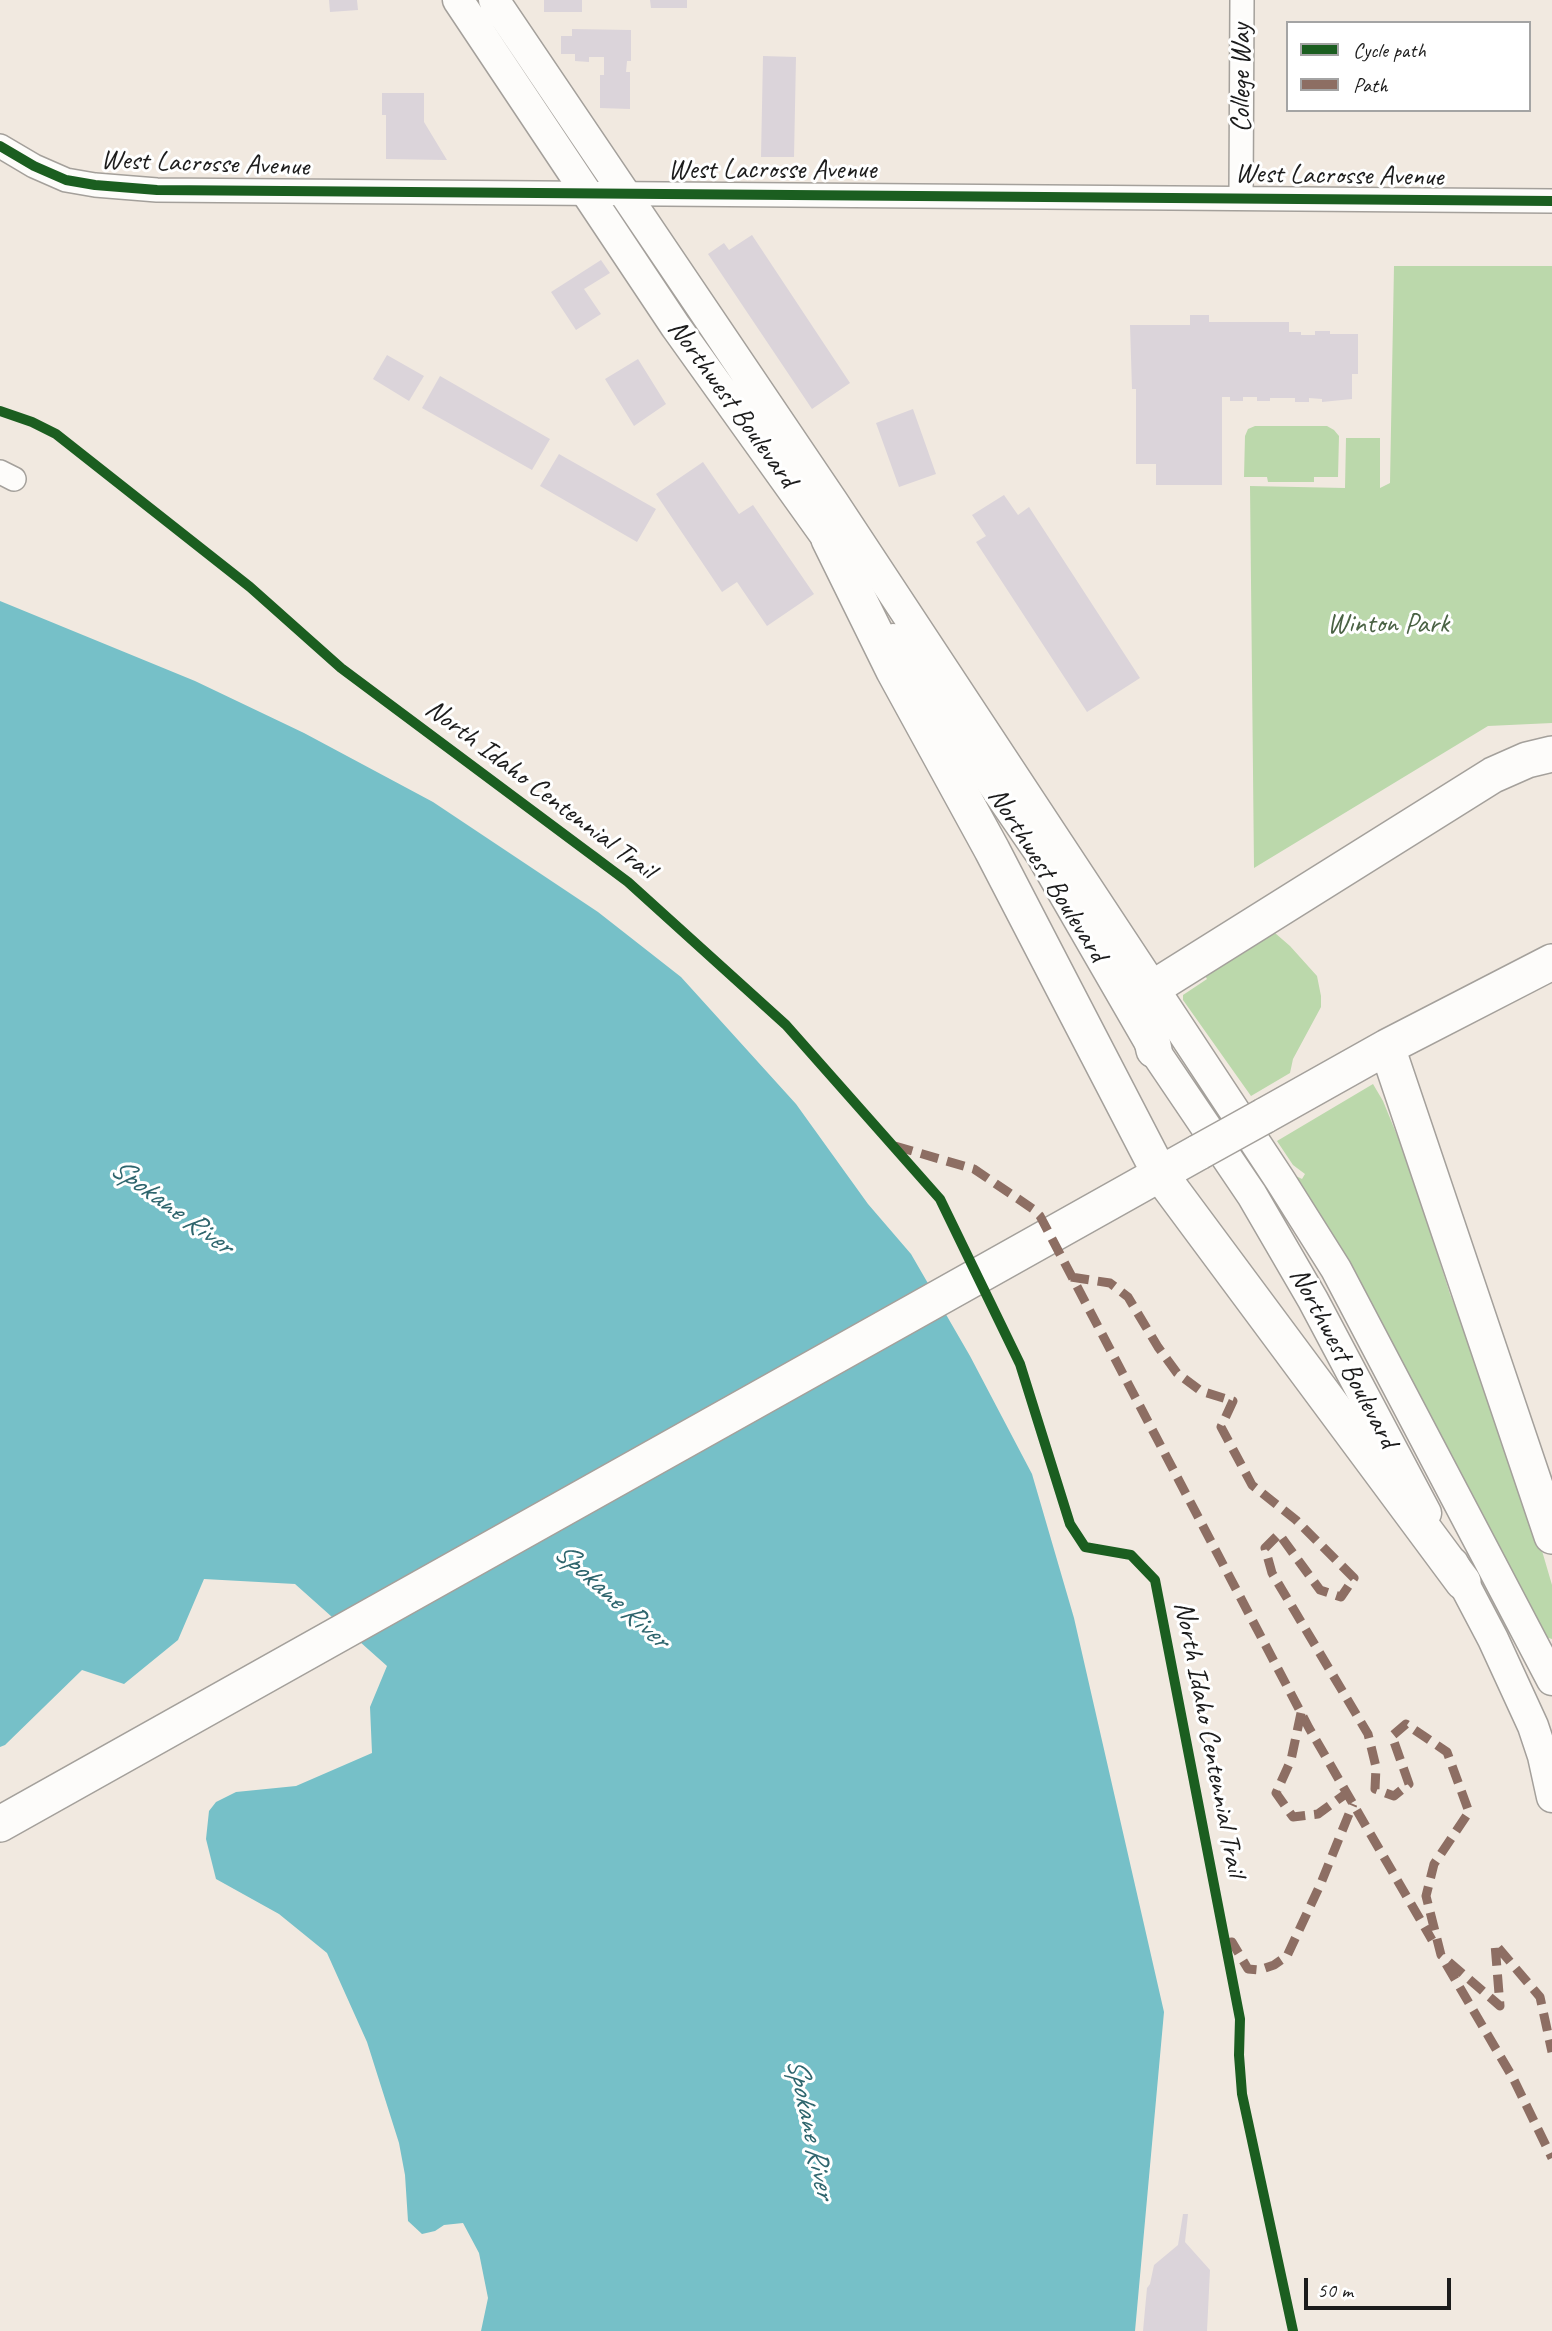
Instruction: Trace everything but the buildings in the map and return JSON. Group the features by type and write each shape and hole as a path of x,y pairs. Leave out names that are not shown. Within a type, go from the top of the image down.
{"highway":[{"path":"829,539 894,671 992,850 1160,1174 1462,1582"},
{"path":"1154,1050 1145,1009 1147,995 1153,988 1493,775 1527,760 1552,754"},
{"path":"0,1824 1387,1047 1552,962"},
{"path":"1387,1047 1552,1536"}],"main road":[{"name":"Northwest Boulevard","path":"458,0 676,327 829,539 917,676 1042,856 1154,1050 1252,1195 1314,1300 1493,1639 1533,1726 1552,1797"},
{"name":"Northwest Boulevard","path":"494,0 839,512 1280,1180 1336,1269 1552,1680"}],"street":[{"name":"College Way","path":"1241,198 1242,0"},
{"name":"West Lacrosse Avenue","path":"0,146 34,166 66,180 125,188 1552,201"}],"green space":[{"name":"Winton Park","path":"1394,266 1552,266 1552,723 1488,726 1254,868 1250,486 1345,488 1346,438 1380,438 1380,488 1390,483"},
{"path":"1255,426 1327,426 1334,430 1339,436 1338,477 1314,477 1314,482 1268,482 1267,477 1244,477 1245,436 1248,429"},
{"path":"1275,933 1317,976 1321,1007 1293,1059 1290,1073 1251,1096 1183,1000 1183,995 1207,979 1203,972"},
{"path":"1373,1084 1383,1101 1408,1162 1450,1294 1481,1371 1533,1520 1552,1585 1552,1639 1545,1637 1286,1171 1302,1179 1305,1174 1293,1165 1277,1141"}],"water":[{"name":"Spokane River","path":"0,601 195,681 304,733 433,802 598,912 681,977 796,1104 868,1204 911,1254 970,1356 1032,1474 1074,1618 1164,2012 1135,2331 481,2331 488,2298 479,2253 463,2223 444,2225 435,2231 422,2234 408,2221 405,2175 399,2143 367,2042 327,1953 279,1914 216,1879 206,1839 209,1811 216,1802 236,1792 296,1786 372,1753 370,1707 387,1666 295,1584 204,1579 178,1640 124,1684 82,1670 0,1747"}],"marked path":[{"path":"895,1146 974,1169 1040,1216 1309,1728 1432,1940"},
{"path":"1071,1277 1110,1283 1128,1297 1177,1373 1201,1391 1233,1401 1221,1427 1252,1485 1296,1520 1354,1578 1341,1597 1320,1590 1279,1534 1265,1548 1272,1573 1368,1734 1376,1767 1375,1789 1394,1796 1409,1784 1392,1736 1406,1724 1447,1752 1469,1812 1434,1864 1426,1896 1441,1955 1500,2006 1495,1944 1540,1997 1552,2052"},
{"path":"1301,1713 1291,1760 1276,1793 1293,1817 1318,1814 1347,1793"},
{"path":"1227,1943 1232,1942 1248,1969 1259,1970 1274,1965 1287,1956 1321,1883 1353,1804"},
{"path":"1446,1964 1513,2078 1552,2158"}],"cycle path":[{"path":"0,146 34,166 66,180 157,190 1552,201"},
{"name":"North Idaho Centennial Trail","path":"0,411 56,434 250,587 341,668 628,882 786,1025 940,1199 1020,1364 1070,1524 1085,1547 1131,1555 1155,1580 1240,2019 1242,2094 1293,2331"}]}
